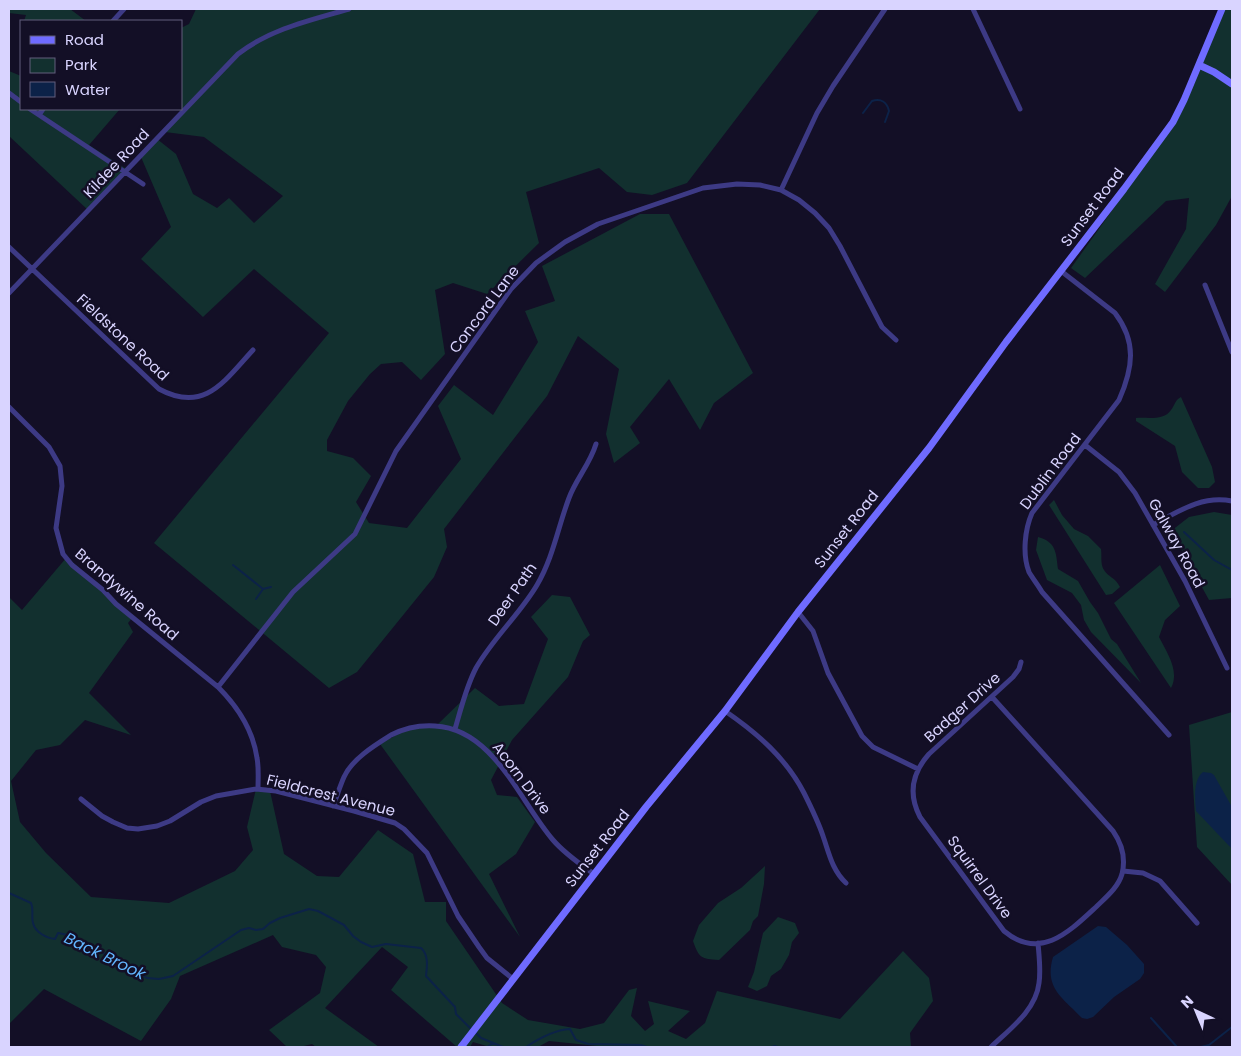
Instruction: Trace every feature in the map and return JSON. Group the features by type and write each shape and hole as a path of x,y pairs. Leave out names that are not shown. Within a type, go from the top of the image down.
{"street":[{"path":"114,20 124,9"},
{"name":"Kildee Road","path":"32,268 243,50 256,41 278,31 349,9"},
{"path":"782,190 817,113 833,86 886,9"},
{"path":"974,9 1020,109"},
{"name":"Sunset Road","path":"461,1047 594,874 725,711 798,612 929,448 1173,122 1222,9"},
{"path":"1199,65 1232,84"},
{"path":"9,93 20,101"},
{"path":"32,110 144,184"},
{"path":"39,115 42,110"},
{"name":"Concord Lane","path":"218,687 293,592 355,534 396,451 511,289 536,263 565,242 598,224 703,188 737,184 760,185 782,190 810,209 829,228 882,327 896,340"},
{"name":"Fieldstone Road","path":"9,246 159,389 170,395 191,398 208,394 222,383 253,350"},
{"path":"9,293 32,268"},
{"name":"Dublin Road","path":"1061,271 1114,313 1121,322 1129,342 1132,358 1128,380 1119,400 1032,513 1027,524 1028,570 1042,592 1170,735"},
{"path":"1206,285 1232,352"},
{"name":"Brandywine Road","path":"9,407 49,447 60,466 62,486 56,528 66,559 103,590 116,604 218,687 241,714 250,733 257,758 258,789"},
{"name":"Deer Path","path":"455,729 476,668 489,647 537,586 547,565 569,497 592,456 596,444"},
{"name":"Galway Road","path":"1085,445 1119,472 1134,493 1154,525 1184,581 1227,668"},
{"path":"1154,525 1180,510 1202,501 1232,500"},
{"path":"798,612 813,630 828,673 862,736 873,747 918,769"},
{"name":"Badger Drive","path":"918,769 929,754 1016,674 1021,662"},
{"name":"Squirrel Drive","path":"918,769 914,776 912,792 916,810 920,817 1004,931 1016,940 1038,943 1053,941 1068,932 1109,894 1120,879 1124,862 1122,846 1113,831 992,697"},
{"path":"725,711 760,737 791,772 805,794 837,875 846,883"},
{"name":"Acorn Drive","path":"333,806 344,776 349,768 354,762 390,736 408,728 426,726 455,729 474,739 487,750 554,840 568,854 594,874"},
{"name":"Fieldcrest Avenue","path":"81,798 102,816 127,828 144,829 170,821 201,802 216,796 258,789 276,791 395,823 404,829 427,853 458,916 478,947 487,958 513,979"},
{"path":"1122,871 1143,873 1160,881 1197,923"},
{"path":"991,1047 1025,1014 1032,1003 1039,983 1038,943"}],"green space":[{"path":"9,9 70,9 85,20 24,20 26,15 9,13"},
{"path":"196,9 820,9 687,183 652,195 627,192 599,168 526,192 539,243 487,294 453,283 435,290 445,354 421,380 402,362 381,364 370,374 348,401 327,440 327,451 353,458 371,476 356,502 369,523 407,528 461,459 438,406 454,385 493,415 538,342 525,311 555,301 542,266 640,214 669,214 753,373 714,403 700,430 669,379 630,427 640,443 614,463 606,434 619,369 578,336 547,396 444,529 447,547 434,577 357,672 329,688 154,543 329,333 254,269 203,317 141,259 171,227 141,157 157,139 176,154 193,194 217,208 229,198 254,223 283,196 204,137 165,132 183,114 179,110 182,110 182,28 189,24"},
{"path":"1221,9 1232,9 1232,196 1216,225 1165,292 1155,284 1186,229 1189,198 1166,201 1085,278 1071,268 1173,125"},
{"path":"9,71 20,76 20,110 119,110 89,145 128,170 89,211 9,136"},
{"path":"1181,397 1212,467 1215,482 1209,488 1198,488 1182,472 1175,446 1136,421 1136,418 1164,416"},
{"path":"1054,500 1062,515 1074,529 1088,536 1101,549 1103,568 1120,587 1112,594 1106,595 1049,505"},
{"path":"1214,512 1232,515 1232,598 1209,600 1171,531 1189,517"},
{"path":"1038,537 1044,539 1054,548 1058,569 1078,581 1098,613 1111,639 1117,644 1141,683 1091,632 1084,620 1081,605 1072,593 1047,580 1036,550"},
{"path":"67,557 133,617 128,623 133,632 89,693 131,735 85,720 60,745 36,750 11,781 20,822 46,853 91,897 169,903 235,871 253,850 247,827 256,789 270,791 284,854 317,876 339,877 378,830 413,854 425,902 446,902 446,921 502,1003 528,1020 580,1029 604,1023 629,990 637,988 631,1016 645,1031 654,1024 648,1001 690,1011 668,1031 686,1039 705,1023 717,991 840,1019 903,951 929,978 933,1001 910,1033 911,1047 607,1047 549,1041 538,1047 490,1047 473,1042 470,1047 457,1047 391,990 408,967 382,947 325,1008 379,1047 316,1047 312,1044 300,1047 287,1047 269,1030 320,993 326,967 316,955 282,947 273,935 180,976 171,999 141,1041 44,989 9,1024 9,597 22,610"},
{"path":"1160,565 1180,606 1165,620 1159,637 1169,656 1173,669 1174,675 1171,688 1114,603"},
{"path":"552,595 570,597 590,635 583,641 568,677 512,740 491,780 497,795 517,797 535,822 516,854 489,874 520,937 380,744 415,725 437,725 475,688 499,706 524,704 548,639 531,617"},
{"path":"1232,712 1232,885 1197,847 1189,725"},
{"path":"765,866 764,884 758,916 753,921 750,930 719,960 701,956 693,941 699,925 718,903 741,888"},
{"path":"778,917 795,923 799,933 792,942 789,955 781,969 771,976 767,986 757,991 748,987 754,972 763,933"}],"water":[{"path":"1203,772 1214,775 1232,807 1232,849 1196,811 1196,785"},
{"path":"1098,926 1106,927 1127,945 1144,964 1144,973 1140,979 1114,997 1093,1017 1087,1019 1082,1018 1057,991 1051,977 1051,968 1053,957"}],"waterway":[{"path":"863,113 872,101 881,100 889,111 885,122"},
{"path":"1184,532 1214,560 1232,570"},
{"path":"233,565 263,589"},
{"path":"256,599 263,589 271,587"},
{"name":"Back Brook","path":"9,893 31,903 32,920 38,932 55,939 58,933 68,935 79,947 89,951 100,951 147,978 159,979 173,976 241,930 249,928 263,929 280,918 309,909 318,911 344,925 353,936 372,947 386,944 421,948 426,958 426,976 455,1007 456,1014 471,1029"},
{"path":"1151,1018 1177,1047"},
{"name":"Back Brook","path":"1201,1047 1209,1045 1232,1027"},
{"name":"Back Brook","path":"526,1047 547,1035 570,1029 576,1040 588,1044 641,1045 647,1047"},
{"name":"Back Brook","path":"475,1032 481,1038 503,1047"},
{"name":"Back Brook","path":"487,1047 493,1043"},
{"name":"Back Brook","path":"772,1047 777,1047"}]}
